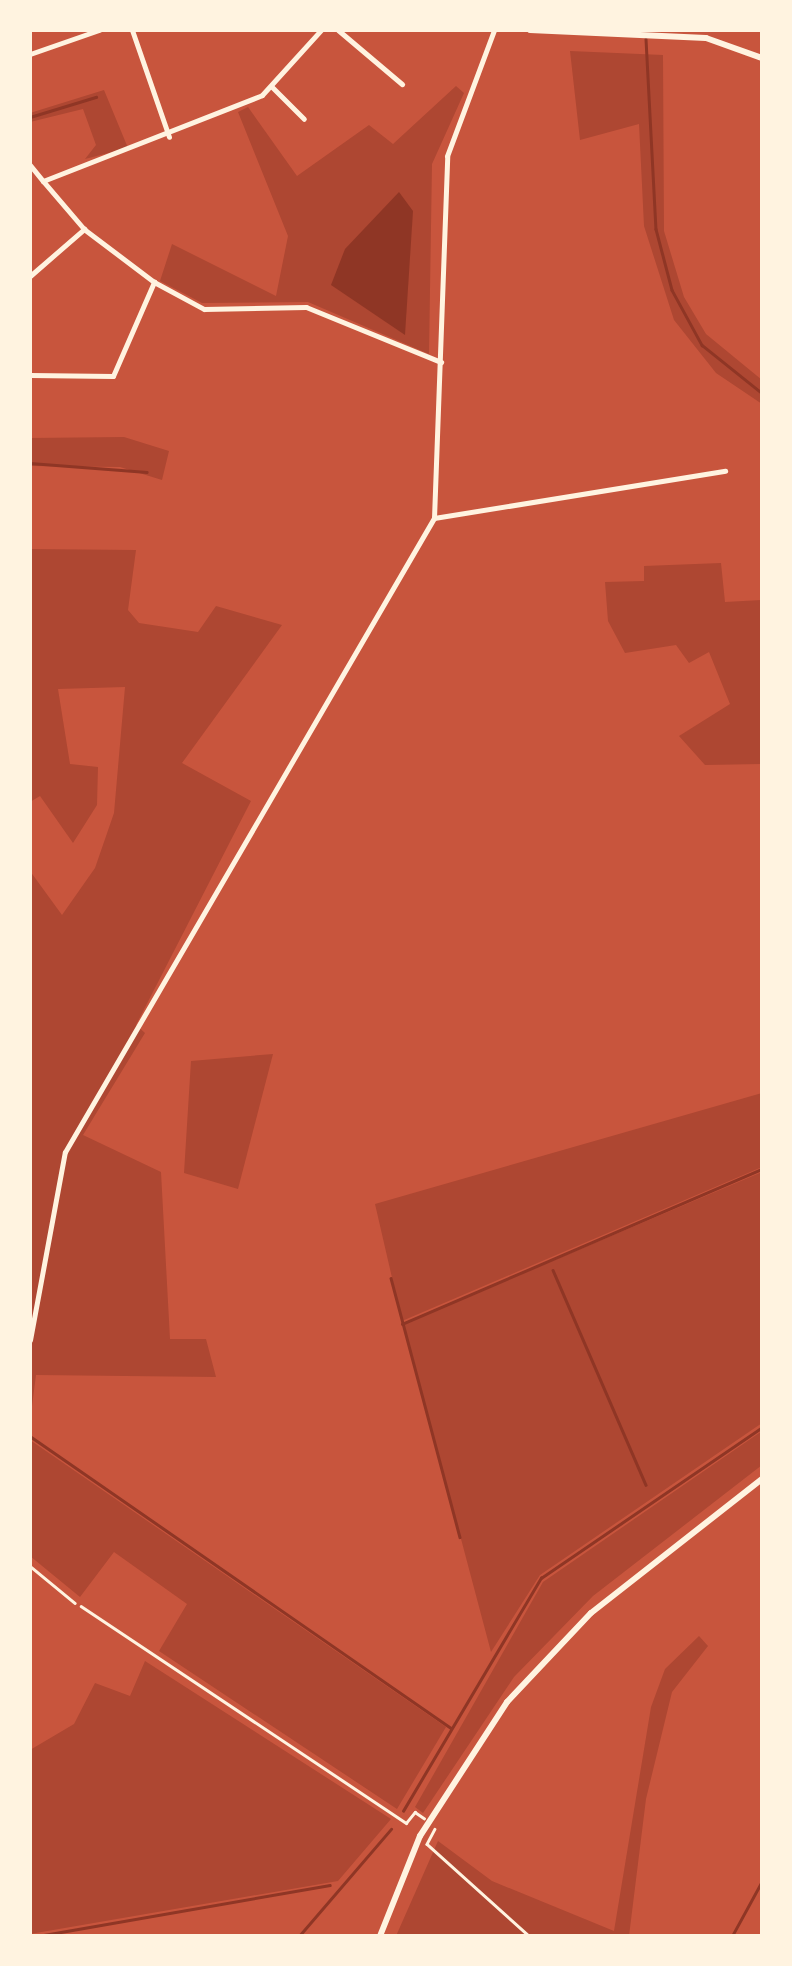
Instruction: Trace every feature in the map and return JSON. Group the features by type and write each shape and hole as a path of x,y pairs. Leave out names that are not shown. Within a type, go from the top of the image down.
{"main road":[{"path":"530,30 706,38 762,58"},
{"path":"380,1936 428,1821 546,1656 762,1479"}],"street":[{"path":"30,54 99,30"},
{"path":"132,30 144,75 169,137"},
{"path":"43,181 169,137 272,87 321,30"},
{"path":"338,30 402,84"},
{"path":"30,1340 65,1152 434,518 447,156 494,30"},
{"path":"272,87 304,119"},
{"path":"30,166 84,228 154,282 204,308 306,307 441,362"},
{"path":"30,276 84,228"},
{"path":"30,375 113,376 154,282"},
{"path":"434,518 725,471"}],"lane":[{"path":"30,1566 76,1602"}],"path":[{"path":"76,1602 406,1824 415,1812 436,1826 427,1844 529,1936"}],"shaded area":[{"path":"570,51 663,55 664,231 684,297 706,334 762,380 762,404 716,373 674,320 644,226 639,124 580,140"},
{"path":"456,86 464,93 432,164 429,354 308,302 202,303 160,281 172,244 276,296 288,236 238,112 248,107 297,176 369,125 393,144"},
{"path":"104,90 128,148 85,159 96,145 83,109 30,122 30,113"},
{"path":"399,192 413,211 405,335 331,285 345,249"},
{"path":"124,437 169,451 162,480 120,467 30,466 30,438"},
{"path":"30,549 136,550 128,610 139,623 198,632 216,606 282,625 182,763 251,801 136,1025 145,1033 83,1135 161,1172 170,1339 206,1339 216,1377 36,1375 31,1414 30,871 62,915 95,868 114,813 125,687 58,689 70,764 98,767 97,805 73,843 40,796 30,802"},
{"path":"721,563 725,602 761,600 762,572 762,764 705,765 679,736 730,704 709,652 689,663 676,645 625,653 608,621 605,582 644,581 644,566"},
{"path":"273,1054 238,1189 184,1173 191,1061"},
{"path":"762,1093 762,1167 402,1321 375,1204"},
{"path":"762,1172 762,1423 540,1575 491,1652 404,1324"},
{"path":"762,1431 762,1465 593,1596 514,1677 423,1813 415,1807 543,1582"},
{"path":"30,1440 446,1727 397,1809 159,1651 187,1604 114,1552 80,1597 30,1556"},
{"path":"699,1636 708,1646 672,1692 646,1799 629,1936 396,1936 438,1841 492,1881 614,1931 651,1707 665,1669"},
{"path":"145,1661 391,1819 338,1881 30,1934 30,1750 74,1724 95,1683 130,1696"}],"waterway":[{"path":"646,39 656,229 672,290 702,345 762,393"},
{"path":"30,117 96,97"},
{"path":"30,463 147,472"},
{"path":"402,1324 762,1169"},
{"path":"553,1270 646,1485"},
{"path":"391,1278 460,1537"},
{"path":"403,1811 541,1578 762,1427"},
{"path":"30,1436 451,1728"},
{"path":"299,1936 391,1829"},
{"path":"732,1936 762,1881"},
{"path":"38,1936 330,1885"}]}
